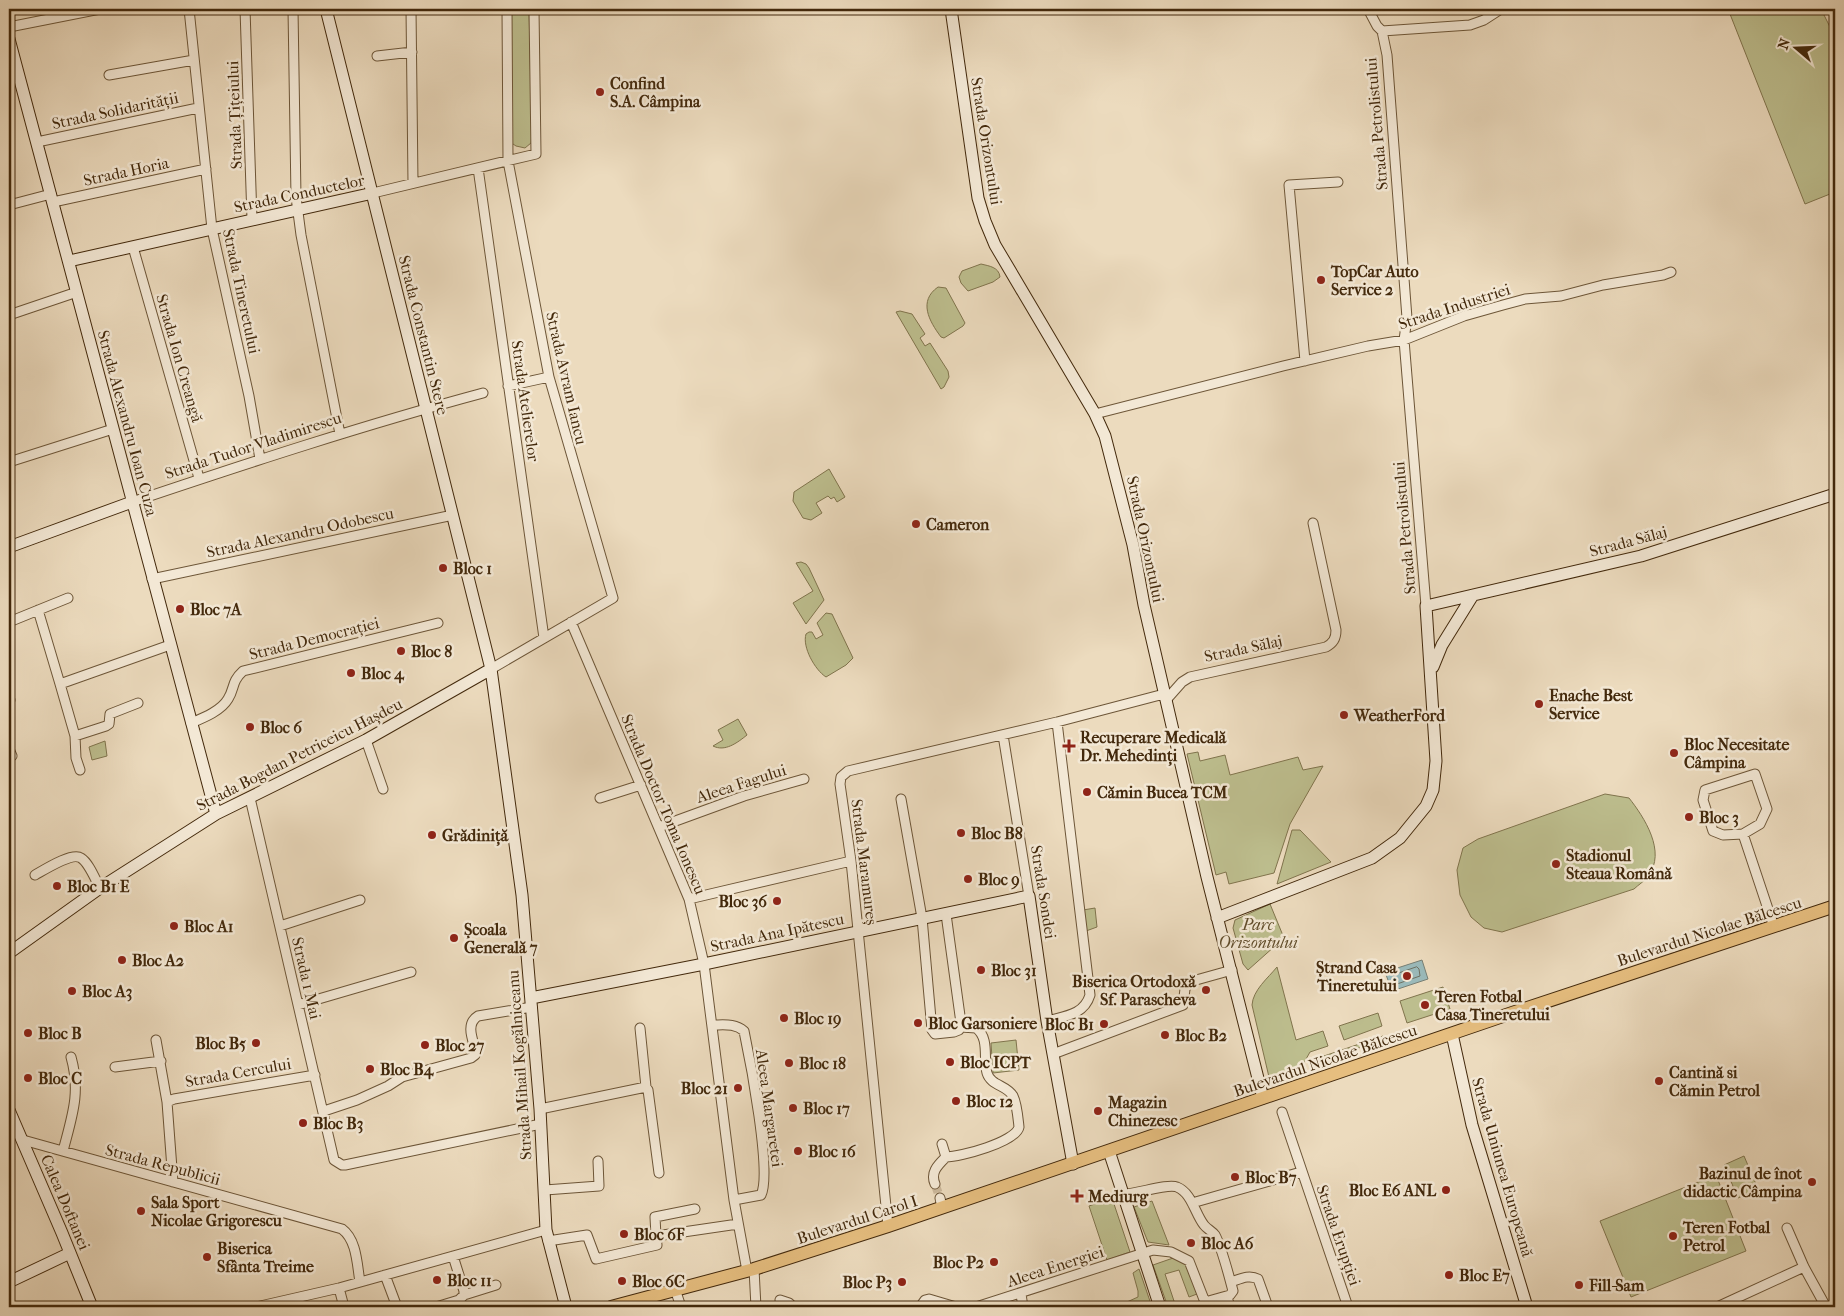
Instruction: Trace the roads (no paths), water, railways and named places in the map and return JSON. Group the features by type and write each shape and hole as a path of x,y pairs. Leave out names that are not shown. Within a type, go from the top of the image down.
{"main road":[{"name":"Bulevardul Nicolae Bălcescu","path":"1109,1151 1835,906"},
{"name":"Bulevardul Carol I","path":"611,1307 751,1270 888,1226 941,1203 1073,1164 1109,1151"}],"street":[{"path":"9,27 100,9"},
{"name":"Strada Tineretului","path":"189,9 212,229 250,396 260,458"},
{"name":"Strada Țițeiului","path":"245,9 252,219"},
{"path":"293,9 298,210 340,434"},
{"name":"Strada Constantin Stere","path":"326,9 491,669"},
{"path":"411,9 413,183"},
{"name":"Strada Avram Iancu","path":"507,9 508,161 548,377 613,598"},
{"name":"Strada Conductelor","path":"69,261 373,193 536,154 534,9"},
{"name":"Strada Orizontului","path":"951,9 978,198 985,221 995,245 1095,414 1110,452 1133,545 1144,605 1217,918 1232,970 1263,1098"},
{"name":"Strada Petrolistului","path":"1217,918 1360,864 1385,850 1408,829 1426,806 1435,781 1431,674 1404,340 1407,318 1406,298 1387,55 1382,31 1377,26 1368,9"},
{"path":"1382,31 1470,25 1484,20 1501,9"},
{"name":"Strada Alexandru Ioan Cuza","path":"9,39 216,814"},
{"path":"377,56 412,52"},
{"path":"109,75 194,60"},
{"name":"Strada Solidarității","path":"37,142 198,108"},
{"name":"Strada Atelierelor","path":"478,168 544,638"},
{"name":"Strada Horia","path":"9,204 52,198 206,169"},
{"path":"1305,361 1289,185 1338,182"},
{"name":"Strada Ion Creangă","path":"133,247 198,478"},
{"name":"Strada Industriei","path":"1095,414 1305,361 1368,346 1404,340 1464,316 1503,304 1525,299 1562,296 1581,290 1671,272"},
{"path":"9,315 77,292"},
{"path":"508,386 548,377"},
{"name":"Strada Tudor Vladimirescu","path":"9,547 198,478 425,408 483,393"},
{"path":"9,462 113,429"},
{"name":"Strada Sălaj","path":"1426,606 1641,556 1835,494"},
{"name":"Strada Alexandru Odobescu","path":"152,579 454,515"},
{"name":"Strada Sălaj","path":"1165,697 1190,676 1326,647 1335,640 1336,630 1313,523"},
{"path":"1431,674 1438,653 1473,595"},
{"path":"9,622 68,598"},
{"name":"Strada Bogdan Petriceicu Hașdeu","path":"9,953 100,888 216,814 366,740 613,598"},
{"path":"38,610 75,736 76,758 80,770"},
{"name":"Strada Doctor Toma Ionescu","path":"571,622 689,899 704,964 734,1200 738,1224 751,1270 756,1307"},
{"name":"Strada Democrației","path":"191,723 201,719 225,703 231,694 234,681 243,671 438,623"},
{"path":"60,684 170,645"},
{"name":"Strada Mihail Kogălniceanu","path":"491,669 518,866 542,1124 547,1235 566,1307"},
{"name":"Strada Maramureș","path":"888,1226 859,932 840,781 844,772 1165,697"},
{"path":"75,736 106,726 109,724 110,714 138,703"},
{"path":"1047,1021 1076,1013 1084,1007 1090,995 1058,722"},
{"name":"Strada Sondei","path":"1003,735 1047,1021 1073,1164"},
{"path":"366,740 383,789"},
{"path":"1755,774 1767,809 1760,824 1743,834 1723,835 1713,831 1703,800 1705,790 1755,774"},
{"name":"Aleea Fagului","path":"659,827 744,796 804,779"},
{"path":"600,798 641,785"},
{"name":"Strada 1 Mai","path":"250,798 324,1111 332,1155 338,1163 346,1165 542,1124"},
{"path":"901,798 922,918 932,1030 935,1034 954,1032 959,1030 960,1027 946,914"},
{"path":"1743,834 1774,927"},
{"path":"35,875 72,856 80,857 100,888"},
{"path":"689,899 851,861"},
{"name":"Strada Ana Ipătescu","path":"531,1002 1029,896"},
{"path":"280,926 360,900"},
{"path":"1053,1054 1182,1005 1185,989 1189,982 1232,970"},
{"path":"298,1004 411,972"},
{"path":"324,1111 357,1100 388,1086 402,1077 471,1058 476,1052 470,1024 473,1020 478,1016 531,1002"},
{"name":"Aleea Margaretei","path":"712,1025 731,1025 739,1027 744,1031 761,1134 764,1189 761,1195 734,1200"},
{"path":"935,1184 933,1174 946,1157 974,1152 1016,1134 1019,1127 1013,1097 988,1076 983,1035 976,1028 960,1027"},
{"path":"640,1028 646,1087 648,1090 659,1173"},
{"name":"Strada Uniunea Europeană","path":"1452,1034 1472,1125 1527,1307"},
{"path":"156,1040 168,1102 173,1182"},
{"path":"63,1151 76,1097 76,1073 71,1057"},
{"path":"115,1067 160,1060"},
{"name":"Strada Cercului","path":"168,1102 174,1099 315,1075"},
{"path":"540,1110 646,1087"},
{"name":"Calea Doftanei","path":"9,1110 92,1307"},
{"name":"Strada Erupției","path":"1282,1112 1348,1307"},
{"name":"Strada Republicii","path":"23,1140 342,1229 347,1233 351,1241 360,1282"},
{"path":"942,1144 946,1157"},
{"path":"1109,1151 1160,1307"},
{"path":"544,1190 599,1186 598,1161"},
{"name":"Strada Erupției","path":"1192,1203 1302,1172"},
{"path":"1124,1194 1170,1186 1177,1187 1185,1192 1203,1224 1214,1235 1231,1282 1232,1293 1226,1297 1230,1307"},
{"path":"256,1307 293,1303 453,1256 547,1235 587,1235 596,1259 657,1245 655,1217 694,1209"},
{"path":"656,1236 738,1224"},
{"path":"1787,1228 1804,1267 1826,1307"},
{"name":"Aleea Energiei","path":"976,1307 1021,1294 1143,1252 1164,1250 1178,1254 1189,1261 1205,1302 1226,1297"},
{"path":"9,1282 70,1253"},
{"path":"453,1256 464,1295"},
{"path":"1717,1307 1804,1267"},
{"path":"385,1275 396,1307"},
{"path":"1231,1282 1252,1276 1258,1279 1268,1307"},
{"path":"436,1307 458,1300 464,1295 496,1285"},
{"path":"339,1288 344,1307"},
{"path":"675,1289 681,1307"},
{"path":"1021,1294 1023,1307"},
{"path":"920,1307 925,1300 929,1299 956,1307"},
{"path":"780,1300 789,1303 792,1307"}],"water":[{"name":"Ștrand Casa Tineretului","path":"1422,960 1428,979 1392,991 1385,972"}],"tunnel":[{"path":"935,1184 940,1198"}],"place":[{"name":"Confind S.A. Câmpina","path":"600,92"},
{"name":"TopCar Auto Service 2","path":"1321,280"},
{"name":"Cameron","path":"916,524"},
{"name":"Bloc 1","path":"443,568"},
{"name":"Bloc 7A","path":"180,609"},
{"name":"Bloc 8","path":"401,651"},
{"name":"Bloc 4","path":"351,673"},
{"name":"Enache Best Service","path":"1539,704"},
{"name":"WeatherFord","path":"1344,715"},
{"name":"Bloc 6","path":"250,727"},
{"name":"Recuperare Medicală Dr. Mehedinți","path":"1069,746"},
{"name":"Bloc Necesitate Câmpina","path":"1674,753"},
{"name":"Cămin Bucea TCM","path":"1087,792"},
{"name":"Bloc 3","path":"1689,817"},
{"name":"Bloc B8","path":"961,833"},
{"name":"Grădiniță","path":"432,835"},
{"name":"Stadionul Steaua Română","path":"1556,864"},
{"name":"Bloc 9","path":"968,879"},
{"name":"Bloc B1 E","path":"57,886"},
{"name":"Bloc 36","path":"777,901"},
{"name":"Bloc A1","path":"174,926"},
{"name":"Școala Generală 7","path":"454,938"},
{"name":"Bloc A2","path":"122,960"},
{"name":"Bloc 31","path":"981,970"},
{"name":"Ștrand Casa Tineretului","path":"1407,976"},
{"name":"Biserica Ortodoxă Sf. Parascheva","path":"1206,990"},
{"name":"Bloc A3","path":"72,991"},
{"name":"Teren Fotbal Casa Tineretului","path":"1425,1005"},
{"name":"Bloc 19","path":"784,1018"},
{"name":"Bloc Garsoniere","path":"918,1023"},
{"name":"Bloc B1","path":"1104,1024"},
{"name":"Bloc B","path":"28,1033"},
{"name":"Bloc B2","path":"1165,1035"},
{"name":"Bloc B5","path":"256,1043"},
{"name":"Bloc 27","path":"425,1045"},
{"name":"Bloc ICPT","path":"950,1062"},
{"name":"Bloc 18","path":"789,1063"},
{"name":"Bloc B4","path":"370,1069"},
{"name":"Bloc C","path":"28,1078"},
{"name":"Cantină si Cămin Petrol","path":"1659,1081"},
{"name":"Bloc 21","path":"738,1088"},
{"name":"Bloc 12","path":"956,1101"},
{"name":"Bloc 17","path":"793,1108"},
{"name":"Magazin Chinezesc","path":"1098,1111"},
{"name":"Bloc B3","path":"303,1123"},
{"name":"Bloc 16","path":"798,1151"},
{"name":"Bloc B7","path":"1235,1177"},
{"name":"Bazinul de înot didactic Câmpina","path":"1812,1182"},
{"name":"Bloc E6 ANL","path":"1446,1190"},
{"name":"Mediurg","path":"1077,1196"},
{"name":"Sala Sport Nicolae Grigorescu","path":"141,1211"},
{"name":"Bloc 6F","path":"624,1234"},
{"name":"Teren Fotbal Petrol","path":"1673,1236"},
{"name":"Bloc A6","path":"1191,1243"},
{"name":"Biserica Sfânta Treime","path":"207,1257"},
{"name":"Bloc P2","path":"994,1262"},
{"name":"Bloc E7","path":"1449,1275"},
{"name":"Bloc 11","path":"437,1280"},
{"name":"Bloc 6C","path":"622,1281"},
{"name":"Bloc P3","path":"902,1282"},
{"name":"Fill-Sam","path":"1579,1285"}],"park label":[{"name":"Parc Orizontului","path":"1258,933"}]}
